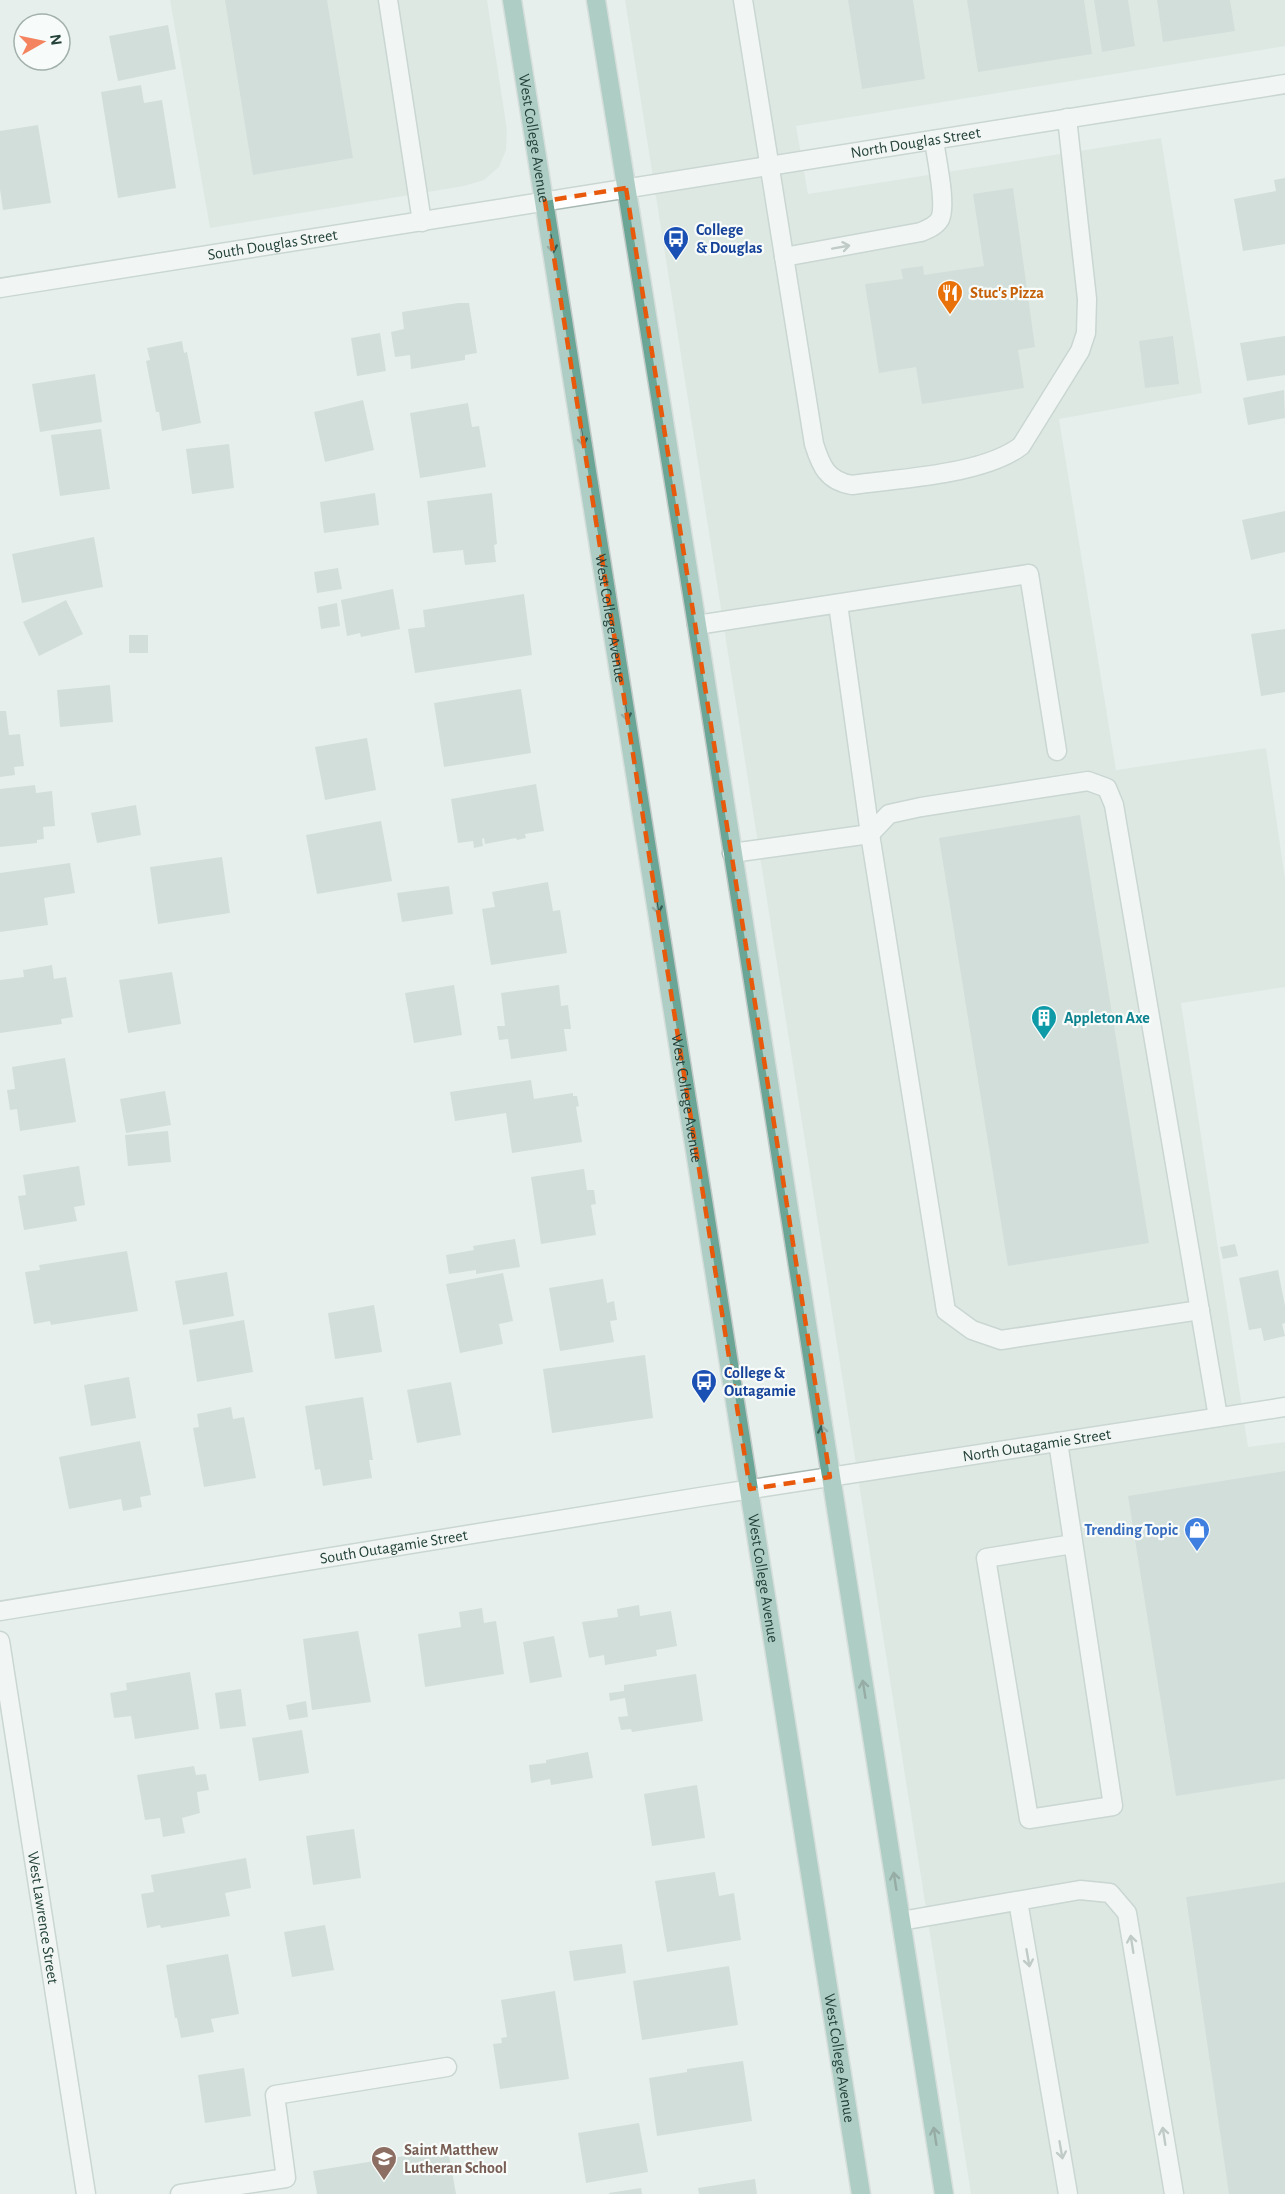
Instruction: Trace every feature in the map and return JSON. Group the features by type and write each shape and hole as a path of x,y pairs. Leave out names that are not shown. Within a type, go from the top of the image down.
{"main road":[{"name":"West College Avenue","path":"512,0 861,2194"},
{"path":"596,0 697,625 944,2194"}],"street":[{"path":"388,0 422,222"},
{"path":"743,0 814,444 821,465 839,483 852,485 948,472 1008,456 1022,446 1080,351 1086,333 1087,299 1067,118"},
{"name":"North Douglas Street","path":"545,201 1285,84"},
{"path":"784,257 921,232 932,228 940,219 942,205 934,140"},
{"name":"South Douglas Street","path":"0,288 545,201"},
{"path":"697,625 1029,574 1057,751"},
{"path":"838,604 870,834 946,1311 972,1330 1001,1340 1200,1310"},
{"path":"732,853 870,834 889,814 921,807 1088,781 1107,788 1114,805 1218,1418"},
{"name":"North Outagamie Street","path":"787,1483 1285,1407"},
{"path":"1058,1442 1113,1806 1029,1819 986,1558 1073,1544"},
{"name":"South Outagamie Street","path":"0,1611 787,1483"},
{"name":"West Lawrence Street","path":"0,1641 86,2194"},
{"path":"901,1921 1080,1890 1110,1893 1127,1913 1174,2194"},
{"path":"1018,1900 1068,2194"},
{"path":"180,2194 286,2178 275,2095 447,2067"}],"highlighted area":[{"path":"626,188 830,1477 750,1489 545,201"}],"shaded area":[{"path":"170,0 487,0 507,130 506,150 499,167 484,180 464,186 210,228"},
{"path":"625,0 1285,0 1285,46 796,126 808,194 1161,138 1202,393 1059,419 1116,770 1266,748 1285,879 1285,987 1181,1003 1248,1447 1285,1442 1285,2194 971,2194"}],"building":[{"path":"225,0 327,0 353,158 253,175"},
{"path":"848,0 913,0 925,79 862,89"},
{"path":"967,0 1084,0 1092,54 978,72"},
{"path":"1094,0 1128,0 1135,46 1102,52"},
{"path":"1157,0 1230,0 1235,31 1163,42"},
{"path":"168,25 176,69 118,81 109,36"},
{"path":"141,85 144,103 162,100 176,188 118,198 101,92"},
{"path":"38,125 51,203 3,210 0,189 0,131"},
{"path":"1285,178 1285,244 1243,251 1234,199 1276,191 1274,180"},
{"name":"Stuc's Pizza","path":"1013,188 1035,347 1018,350 1024,388 922,404 916,367 879,373 865,284 903,279 901,269 923,266 924,275 984,266 973,194"},
{"path":"469,303 477,353 465,355 465,360 411,369 410,355 395,357 391,332 404,329 402,312"},
{"path":"380,333 386,371 357,376 351,338"},
{"path":"1173,336 1179,384 1145,388 1139,341"},
{"path":"1285,336 1285,375 1247,381 1240,343"},
{"path":"182,341 184,353 187,352 201,423 162,431 146,361 150,360 147,348"},
{"path":"95,374 102,422 40,432 32,384"},
{"path":"1284,390 1285,418 1248,425 1243,398"},
{"path":"363,400 374,450 325,462 314,412"},
{"path":"468,403 472,427 479,426 486,467 420,478 410,413"},
{"path":"101,429 110,489 60,496 51,435"},
{"path":"229,444 234,488 192,494 186,449"},
{"path":"375,493 379,525 324,533 320,502"},
{"path":"492,493 497,544 494,545 496,562 465,565 463,550 433,553 427,501"},
{"path":"1285,511 1285,552 1251,560 1242,520"},
{"path":"94,537 103,587 22,603 12,554"},
{"path":"338,568 342,589 317,593 314,572"},
{"path":"393,589 400,629 361,637 360,633 347,636 341,600"},
{"path":"524,594 532,655 415,673 408,629 425,627 423,610"},
{"path":"66,600 83,634 39,656 23,622"},
{"path":"337,603 340,626 321,629 318,607"},
{"path":"1285,629 1285,692 1261,696 1251,634"},
{"path":"129,635 148,635 148,653 129,653"},
{"path":"110,685 113,722 60,727 57,690"},
{"path":"521,689 531,753 444,767 434,703"},
{"path":"0,711 6,711 9,735 20,734 24,766 14,767 15,775 0,777"},
{"path":"367,738 376,790 325,800 315,747"},
{"path":"536,784 544,831 525,834 526,838 517,840 516,838 485,844 484,838 482,839 483,846 474,848 473,841 458,843 451,799"},
{"path":"35,785 36,793 52,791 55,826 43,827 44,839 37,840 37,843 0,847 0,789"},
{"path":"136,805 141,835 97,843 91,813"},
{"name":"Appleton Axe","path":"1080,815 1149,1243 1008,1266 939,838"},
{"path":"381,821 392,881 317,894 306,835"},
{"path":"222,857 230,913 158,924 150,867"},
{"path":"70,863 75,893 44,898 48,925 0,932 0,873"},
{"path":"548,882 553,911 560,910 567,953 491,965 482,909 495,907 492,892"},
{"path":"449,886 453,914 402,922 397,893"},
{"path":"52,965 54,979 66,977 73,1017 61,1019 62,1024 0,1033 0,980 24,977 23,970"},
{"path":"172,972 181,1024 128,1033 119,980"},
{"path":"454,985 462,1035 414,1043 405,993"},
{"path":"559,985 561,1006 568,1005 571,1029 564,1029 567,1051 511,1059 508,1039 499,1040 497,1026 505,1026 501,993"},
{"path":"65,1058 76,1122 20,1131 17,1109 10,1110 7,1090 15,1089 12,1067"},
{"path":"531,1080 534,1099 573,1093 573,1096 577,1096 579,1106 576,1107 582,1142 512,1153 506,1113 455,1121 450,1092"},
{"path":"165,1091 171,1125 126,1133 120,1099"},
{"path":"168,1131 171,1162 128,1166 125,1135"},
{"path":"79,1166 85,1205 74,1207 77,1221 24,1230 18,1196 26,1195 23,1175"},
{"path":"584,1169 587,1190 594,1190 596,1204 591,1205 596,1235 541,1244 531,1177"},
{"path":"515,1239 520,1267 476,1274 476,1270 449,1274 446,1255 474,1250 473,1246"},
{"path":"1235,1244 1238,1256 1223,1259 1220,1247"},
{"path":"127,1251 138,1311 51,1325 50,1321 34,1324 25,1272 40,1270 39,1265"},
{"path":"1278,1270 1285,1306 1285,1323 1282,1324 1285,1336 1264,1341 1261,1328 1249,1330 1239,1278"},
{"path":"227,1272 234,1316 183,1325 175,1281"},
{"path":"503,1273 513,1321 499,1324 503,1344 460,1353 446,1284"},
{"path":"603,1279 607,1303 614,1301 617,1320 610,1321 614,1342 560,1351 549,1288"},
{"path":"374,1305 382,1352 335,1359 328,1313"},
{"path":"244,1320 253,1372 197,1382 189,1330"},
{"path":"645,1355 653,1418 552,1433 543,1369"},
{"path":"129,1377 136,1418 91,1426 84,1385"},
{"path":"451,1382 461,1435 417,1443 407,1390"},
{"path":"363,1397 373,1460 369,1460 372,1478 323,1486 320,1469 315,1470 305,1406"},
{"path":"231,1407 233,1419 244,1417 256,1478 204,1487 193,1428 199,1427 197,1414"},
{"path":"140,1441 151,1495 140,1497 142,1507 123,1511 121,1499 69,1509 59,1457"},
{"path":"1285,1471 1285,1779 1176,1796 1128,1496"},
{"path":"639,1605 640,1616 671,1611 677,1646 656,1650 657,1656 605,1665 604,1655 589,1658 582,1622 618,1617 617,1609"},
{"path":"482,1608 484,1623 496,1621 504,1674 425,1687 418,1634 461,1627 459,1612"},
{"path":"358,1631 371,1702 312,1710 303,1639"},
{"path":"554,1636 562,1677 530,1683 523,1642"},
{"path":"190,1672 199,1729 135,1739 131,1716 114,1718 110,1693 127,1690 126,1683"},
{"path":"696,1674 703,1721 632,1732 631,1729 621,1730 618,1717 628,1716 625,1698 610,1701 609,1693 624,1691 624,1685"},
{"path":"241,1689 246,1726 220,1729 215,1693"},
{"path":"306,1701 308,1717 289,1720 286,1705"},
{"path":"302,1730 309,1773 259,1781 252,1738"},
{"path":"588,1752 593,1778 551,1785 550,1779 531,1783 529,1765"},
{"path":"194,1766 196,1775 206,1774 209,1790 197,1792 200,1813 182,1818 185,1833 163,1837 160,1818 145,1820 137,1775"},
{"path":"697,1785 705,1838 652,1846 644,1794"},
{"path":"354,1829 361,1878 313,1885 306,1836"},
{"path":"246,1858 251,1888 225,1893 230,1916 161,1928 160,1925 147,1928 141,1894 154,1892 151,1875"},
{"path":"715,1872 719,1896 734,1893 741,1940 667,1952 655,1881"},
{"path":"1285,1882 1285,2194 1229,2194 1186,1897"},
{"path":"325,1925 334,1970 292,1977 284,1932"},
{"path":"622,1944 626,1973 574,1981 569,1951"},
{"path":"228,1954 239,2014 211,2019 214,2032 181,2038 177,2018 175,2018 166,1965"},
{"path":"729,1966 738,2025 642,2040 633,1981"},
{"path":"555,1991 569,2079 500,2089 493,2044 502,2043 501,2038 507,2037 501,2000"},
{"path":"743,2061 752,2121 657,2136 649,2078 687,2072 687,2069"},
{"path":"244,2068 251,2116 205,2123 198,2075"},
{"path":"639,2123 648,2172 586,2183 578,2133"},
{"name":"Saint Matthew Lutheran School","path":"448,2149 456,2194 317,2194 313,2171"},
{"path":"755,2179 757,2194 699,2194 698,2188"},
{"path":"641,2188 642,2194 609,2194 609,2193"}],"place":[{"name":"College & Douglas","path":"676,262"},
{"name":"Stuc's Pizza","path":"950,316"},
{"name":"Appleton Axe","path":"1044,1041"},
{"name":"College & Outagamie","path":"704,1405"},
{"name":"Trending Topic","path":"1197,1553"},
{"name":"Saint Matthew Lutheran School","path":"384,2182"}]}
